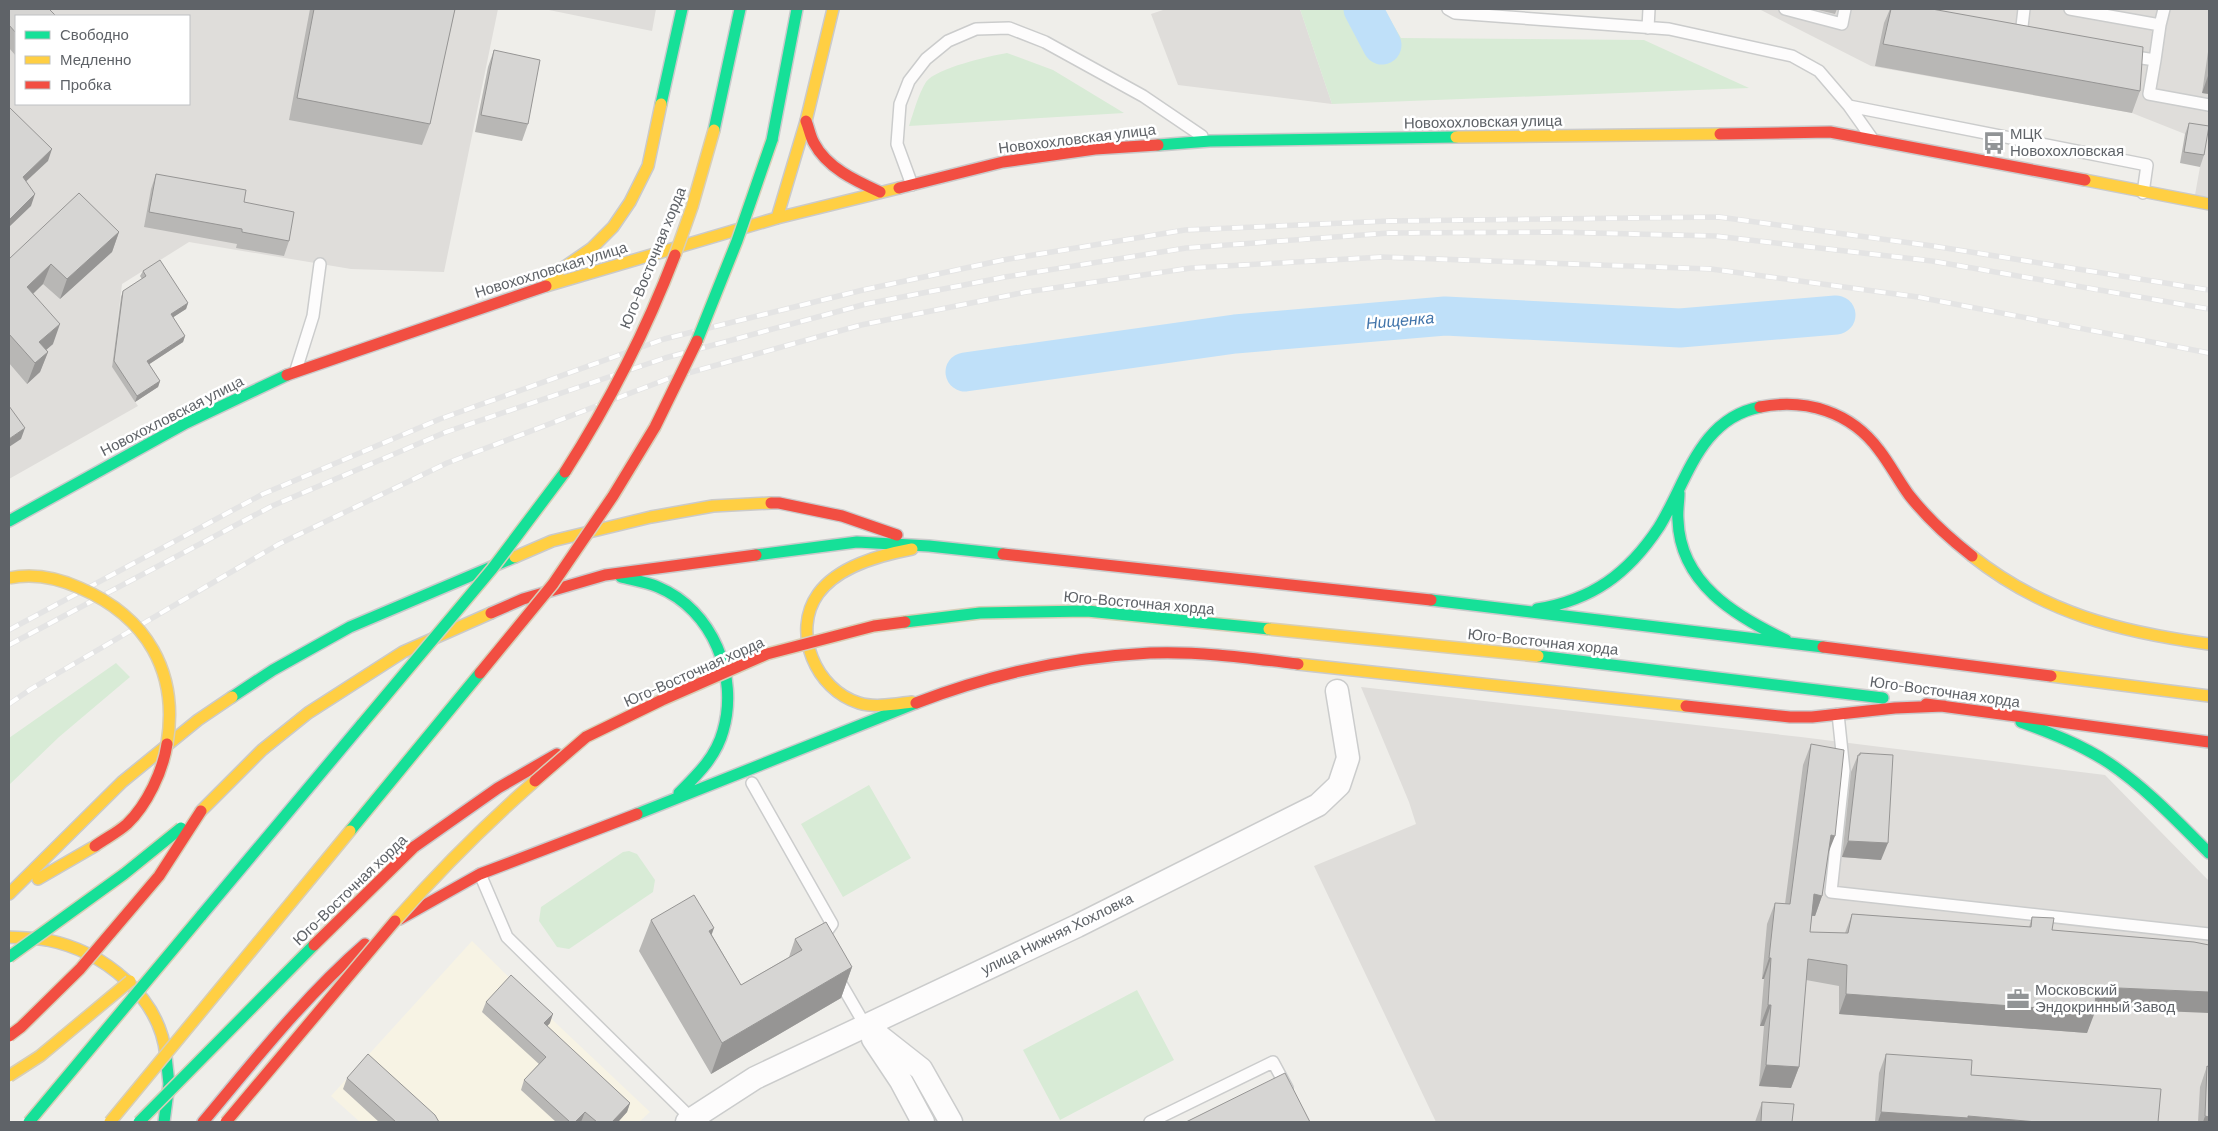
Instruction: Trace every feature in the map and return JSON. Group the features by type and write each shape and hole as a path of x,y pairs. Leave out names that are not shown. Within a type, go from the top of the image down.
{"main road":[{"path":"528,291 592,248 613,227 630,202 648,166 682,9"},
{"name":"Юго-Восточная хорда","path":"29,1122 506,553 570,462 615,386 656,300 688,216 714,130 740,9"},
{"name":"Юго-Восточная хорда","path":"110,1122 553,584 612,496 667,406 709,315 748,217 772,140 797,9"},
{"path":"777,218 806,121 833,9"},
{"path":"806,121 815,146 834,166 861,184 880,192"},
{"name":"Новохохловская улица","path":"9,521 186,423 296,370 528,291 777,218 1003,162 1095,149 1210,141 1830,132 2143,193 2209,204"},
{"path":"1525,610 1558,607 1580,600 1618,575 1638,553 1659,525 1695,453 1707,438 1722,425 1738,415 1756,408 1775,404 1795,403 1814,406 1850,421 1878,448 1913,500 1955,544 2014,585 2059,610 2116,630 2209,644"},
{"path":"1686,471 1680,489 1677,508 1682,547 1689,565 1712,596 1727,608 1755,627 1787,641"},
{"path":"9,895 122,782 198,720 273,670 350,627 552,541 651,517 713,506 779,503 842,516 929,546"},
{"name":"Юго-Восточная хорда","path":"9,957 124,874 201,811 262,750 308,713 403,652 523,599 605,575 857,542 929,546 1525,610 1787,641 2209,696"},
{"path":"919,702 879,706 857,702 841,693 825,681 814,666 807,644 807,626 811,605 818,594 830,583 878,555 929,546"},
{"path":"9,578 18,575 54,578 90,590 120,609 145,633 162,663 172,699 171,733 162,768 146,799 124,826 95,846 9,895"},
{"path":"605,575 639,579 671,595 690,608 707,629 721,653 728,680 729,704 725,730 712,759 695,781 666,803"},
{"name":"Юго-Восточная хорда","path":"139,1122 282,976 414,847 498,788 586,737 662,700 767,654 874,626 980,613 1087,611 1538,656 1944,706 2209,742"},
{"path":"204,1122 309,996 339,966 389,925 480,874 666,803 919,702 1000,675 1068,660 1151,653 1218,655 1790,717 1812,717 1895,708 1944,706"},
{"path":"1993,713 2077,745 2118,769 2154,799 2209,853"},
{"path":"226,1122 375,943 436,874 492,820 586,737"},
{"path":"9,1036 21,1028 80,970 159,876 201,811"},
{"path":"9,1076 40,1056 115,994 201,916"},
{"path":"10,937 57,943 86,951 109,964 128,980 150,1008 162,1034 170,1068 169,1100 164,1122"}],"street":[{"name":"улица Нижняя Хохловка","path":"690,1120 755,1078 1077,926 1318,805 1339,785 1348,758 1337,691"},
{"path":"865,1025 901,1081 923,1122"},
{"path":"865,1025 921,1069 951,1122"}],"lane":[{"path":"1448,9 1455,13 1669,30 1792,56 1820,70 1850,106 1873,141"},
{"path":"1648,28 1649,9"},
{"path":"1785,9 1842,24 1845,9"},
{"path":"2024,9 2021,35 2040,38"},
{"path":"2070,9 2160,26"},
{"path":"2164,9 2149,94 2209,105"},
{"path":"912,186 897,144 900,104 909,81 926,59 948,41 976,29 1009,28 1045,42 1143,96 1210,141"},
{"path":"2116,53 2155,60"},
{"path":"1850,106 2147,165 2143,193"},
{"path":"296,370 313,316 320,264"},
{"path":"1838,714 1844,771 1831,892 2209,934"},
{"path":"752,783 832,924 817,947"},
{"path":"480,874 507,937 690,1120"},
{"path":"832,968 865,1025"},
{"path":"1150,1122 1273,1062 1292,1096"}],"shaded area":[{"path":"9,9 498,9 444,272 351,269 189,242 122,284 112,367 138,406 9,479"},
{"path":"544,9 656,9 652,31"},
{"path":"1166,9 1300,9 1332,104 1178,85 1151,14"},
{"path":"1759,9 2209,9 2209,197 2195,195 2200,167 2185,134 2132,113 1871,66"},
{"path":"1361,687 1801,737 2105,775 2209,881 2209,1122 1436,1122 1314,866 1416,824 1409,802"},
{"path":"472,941 650,1112 639,1122 360,1122 331,1096"}],"green space":[{"path":"1300,9 1384,9 1401,38 1644,40 1749,88 1332,104"},
{"path":"1007,53 1053,70 1124,113 909,126 921,92 926,82 932,77 964,63"},
{"path":"116,663 130,677 59,737 9,785 9,738"},
{"path":"869,785 911,858 843,897 801,824"},
{"path":"629,851 637,854 655,880 653,892 569,949 557,947 539,921 541,907 623,852"},
{"path":"1137,990 1174,1060 1060,1120 1023,1050"}],"building":[{"path":"9,9 49,9 55,15 15,15 15,32 9,25"},
{"path":"314,9 455,9 430,124 297,98"},
{"path":"1891,9 1932,9 2143,47 2140,91 1883,44"},
{"path":"494,50 540,60 528,124 481,115"},
{"path":"9,107 52,149 23,177 35,194 9,220"},
{"path":"2189,123 2209,126 2204,155 2184,152"},
{"path":"156,174 246,190 244,202 294,212 289,241 242,232 242,229 149,212"},
{"path":"79,193 119,232 67,279 51,264 27,287 60,324 39,342 48,352 35,363 9,334 9,259"},
{"path":"160,260 188,303 171,314 185,336 147,361 160,381 137,396 114,361 123,291 146,276 143,271"},
{"path":"9,406 25,428 9,439"},
{"path":"1811,744 1844,750 1835,836 1831,835 1822,896 1814,894 1810,932 1848,933 1852,914 2031,927 2032,917 2054,918 2052,930 2194,942 2209,945 2209,992 2096,987 2095,1012 1846,994 1847,965 1808,959 1799,1067 1766,1065 1771,1005 1768,1005 1771,958 1769,958 1775,903 1790,904"},
{"path":"1860,753 1893,755 1888,843 1848,841 1858,755"},
{"path":"694,895 714,928 709,931 741,985 802,950 795,939 826,922 852,967 722,1043 651,920"},
{"path":"511,975 553,1014 544,1023 630,1103 612,1122 597,1122 585,1112 575,1122 570,1122 524,1080 546,1057 486,1002"},
{"path":"368,1054 435,1115 439,1122 396,1122 347,1078"},
{"path":"1886,1054 1972,1060 1971,1075 2161,1089 2158,1122 2037,1122 1968,1116 1968,1118 1881,1112"},
{"path":"2207,1066 2209,1067 2209,1117 2205,1116"},
{"path":"1285,1073 1310,1122 1186,1122"},
{"path":"1762,1102 1794,1104 1792,1122 1761,1122"}],"waterway":[{"name":"Нищенка","path":"1363,9 1382,45"},
{"name":"Нищенка","path":"965,372 1235,334 1445,316 1680,328 1836,315"}],"railway":[{"path":"9,630 263,494 440,419 664,339 863,290 1003,260 1185,230 1389,221 1719,217 1933,246 2209,290"},
{"path":"9,645 272,506 446,432 665,358 866,304 1005,277 1186,248 1389,233 1554,232 1715,236 1932,261 2209,309"},
{"path":"9,704 31,689 279,544 447,463 670,378 861,325 1026,292 1191,268 1382,257 1711,269 1918,297 2209,353"}],"traffic: fast":[{"path":"661,104 682,9"},
{"path":"714,130 740,9"},
{"path":"772,140 797,9"},
{"path":"1158,145 1210,141 1456,137"},
{"path":"697,341 737,241 772,140"},
{"path":"9,521 186,423 287,375"},
{"path":"1537,609 1575,599 1607,582 1621,571 1635,558 1659,527 1687,472 1709,438 1722,424 1739,414 1760,407"},
{"path":"362,724 492,569 565,472"},
{"path":"1679,493 1678,517 1681,542 1689,562 1700,579 1714,595 1730,608 1767,631 1786,640"},
{"path":"756,555 857,542 929,546 1003,554"},
{"path":"232,697 273,670 350,627 515,557"},
{"path":"621,577 658,587 694,611 707,628 717,647 724,667 727,710 720,740 705,765 679,793"},
{"path":"1431,600 1823,647"},
{"path":"905,622 980,613 1087,611 1269,629"},
{"path":"1538,656 1883,698"},
{"path":"350,831 480,673"},
{"path":"637,814 916,703"},
{"path":"2021,722 2077,745 2109,763 2148,794 2209,853"},
{"path":"201,916 362,724"},
{"path":"9,957 124,874 181,828"},
{"path":"29,1122 201,916"},
{"path":"139,1122 314,945"},
{"path":"164,1122 169,1084 166,1056"}],"traffic: slow":[{"path":"777,218 806,121 833,9"},
{"path":"550,277 592,248 613,227 630,202 648,166 661,104"},
{"path":"675,255 692,207 714,130"},
{"path":"1456,137 1720,134"},
{"path":"2085,180 2209,204"},
{"path":"546,286 777,218 899,188"},
{"path":"515,557 552,541 651,517 713,506 771,503"},
{"path":"912,549 873,558 837,576 826,584 818,594 810,609 807,625 808,642 812,658 820,673 831,686 844,696 859,703 872,705 912,702"},
{"path":"1972,556 1999,576 2027,592 2055,606 2084,617 2145,633 2209,644"},
{"path":"9,578 36,576 72,584 103,600 124,614 140,631 153,650 162,671 168,693 167,744"},
{"path":"201,811 262,750 308,713 403,652 491,613"},
{"path":"1269,629 1538,656"},
{"path":"1298,664 1686,706"},
{"path":"2051,676 2209,696"},
{"path":"9,894 122,782 198,720 232,697"},
{"path":"395,921 428,884 498,814 535,781"},
{"path":"110,1122 350,831"},
{"path":"38,879 95,846"},
{"path":"9,937 47,940 68,946 88,954 108,966 125,980 153,1014 161,1034 166,1056"},
{"path":"9,1076 40,1056 130,981"}],"traffic: jam":[{"path":"806,121 811,138 826,160 843,173 880,192"},
{"path":"1720,134 1830,132 2085,180"},
{"path":"899,188 1003,162 1095,149 1158,145"},
{"path":"565,472 597,420 626,366 652,311 675,255"},
{"path":"287,375 546,286"},
{"path":"480,673 553,584 613,496 655,427 697,341"},
{"path":"1760,407 1777,405 1810,407 1841,417 1855,426 1879,450 1909,495 1923,512 1972,556"},
{"path":"771,503 842,516 897,535"},
{"path":"1003,554 1431,600"},
{"path":"491,613 523,599 605,575 756,555"},
{"path":"535,781 586,737 662,700 767,654 874,626 905,622"},
{"path":"1823,647 2051,676"},
{"path":"916,703 1002,675 1090,658 1150,653 1187,653 1298,664"},
{"path":"1926,704 2209,742"},
{"path":"1686,706 1790,717 1812,717 1895,708 1944,706"},
{"path":"95,846 127,824 141,807 158,776 167,744"},
{"path":"414,847 498,788 557,754"},
{"path":"9,1036 21,1027 80,969 159,876 201,811"},
{"path":"400,919 480,874 637,814"},
{"path":"314,945 414,847"},
{"path":"226,1122 395,921"},
{"path":"203,1122 261,1052 321,985 365,944"}],"place":[{"name":"МЦК Новохохловская","path":"1994,143"},
{"name":"Московский Эндокринный Завод","path":"2018,999"}]}
